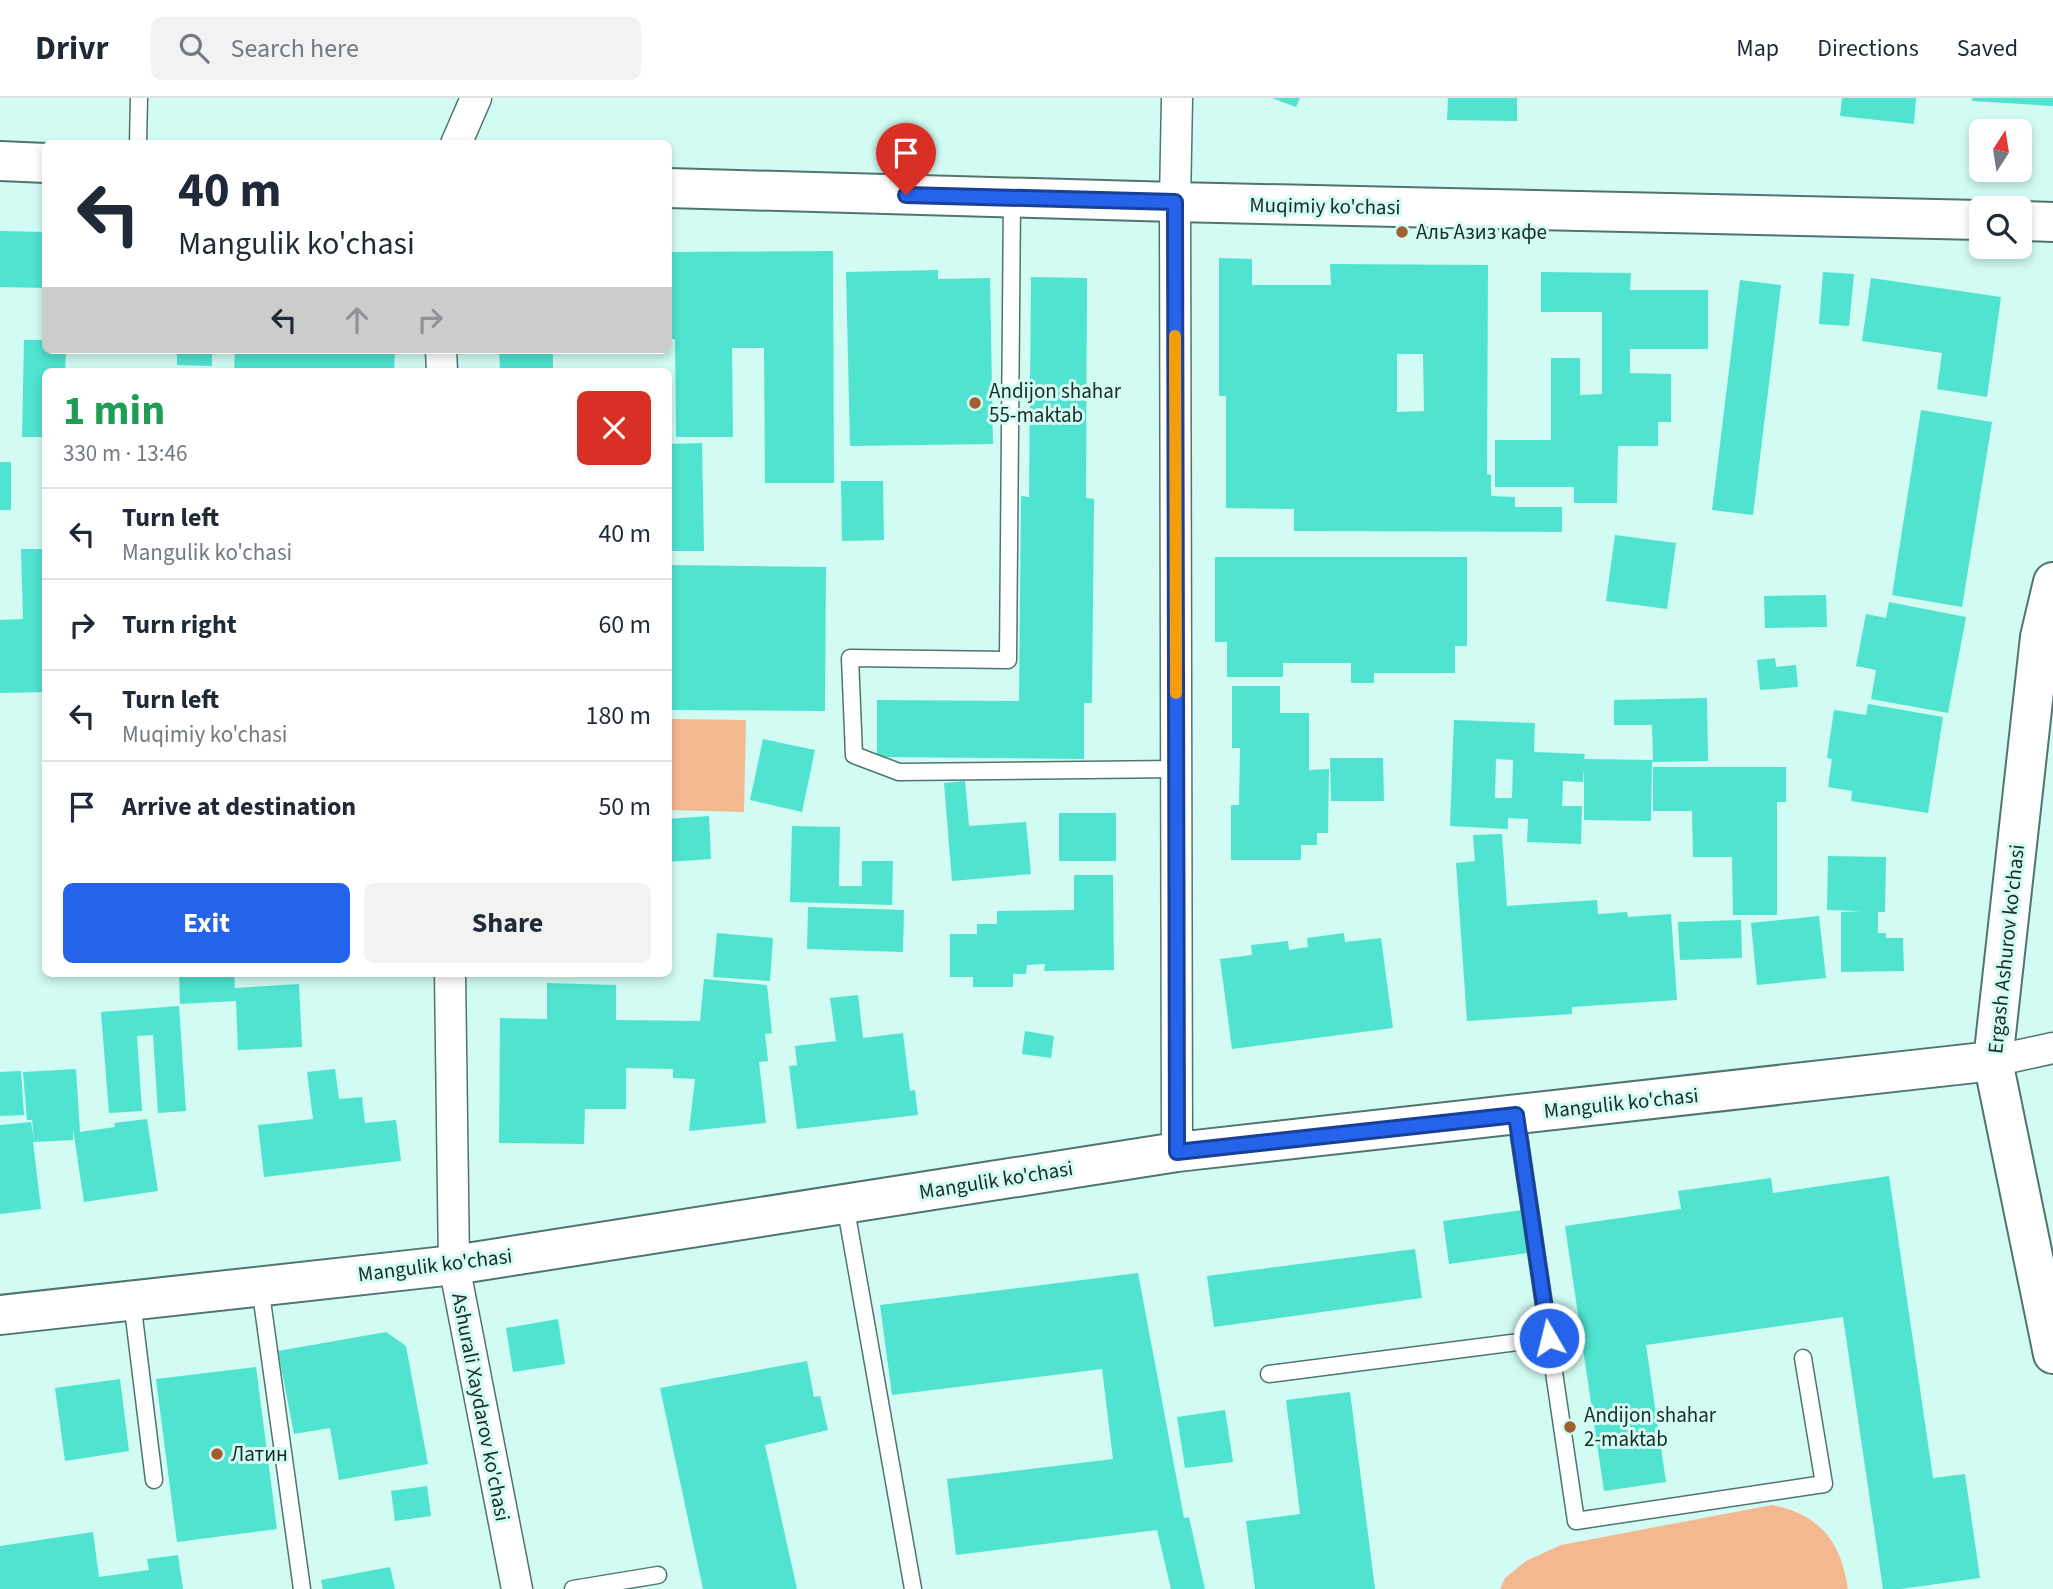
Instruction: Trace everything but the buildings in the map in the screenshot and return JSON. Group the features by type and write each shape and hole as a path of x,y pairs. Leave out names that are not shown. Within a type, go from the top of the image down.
{"street":[{"path":"458,140 476,98"},
{"path":"1177,98 1177,1152"},
{"path":"0,160 42,163"},
{"name":"Muqimiy ko'chasi","path":"672,188 1969,220"},
{"path":"2032,221 2053,222"},
{"name":"Ergash Ashurov ko'chasi","path":"2053,582 2040,637 1993,1061 2053,1354"},
{"name":"Ashurali Xaydarov ko'chasi","path":"450,977 454,1265 517,1589"},
{"path":"1993,1061 2053,1048"},
{"name":"Mangulik ko'chasi","path":"0,1315 454,1265 1177,1152 1993,1061"}],"lane":[{"path":"138,140 139,98"},
{"path":"1012,198 1008,660 850,657 854,755 899,772 1176,769"},
{"path":"1516,1115 1576,1521 1824,1484 1803,1358"},
{"path":"845,1204 913,1589"},
{"path":"260,1286 302,1589"},
{"path":"132,1301 154,1480"},
{"path":"1269,1374 1549,1338"},
{"path":"573,1589 658,1575"}],"shaded area":[{"path":"672,719 746,720 744,812 672,810"},
{"path":"1772,1505 1803,1516 1825,1533 1840,1557 1848,1589 1500,1589 1505,1578 1526,1561 1561,1545"}],"slow traffic":[{"path":"1175,336 1176,693"}],"place":[{"name":"Аль Азиз кафе","path":"1402,232"},
{"name":"Andijon shahar 55-maktab","path":"975,403"},
{"name":"Andijon shahar 2-maktab","path":"1570,1427"},
{"name":"Латин","path":"217,1454"}],"route":[{"path":"906,195 1175,202 1177,1152 1516,1115 1549,1338"}]}
